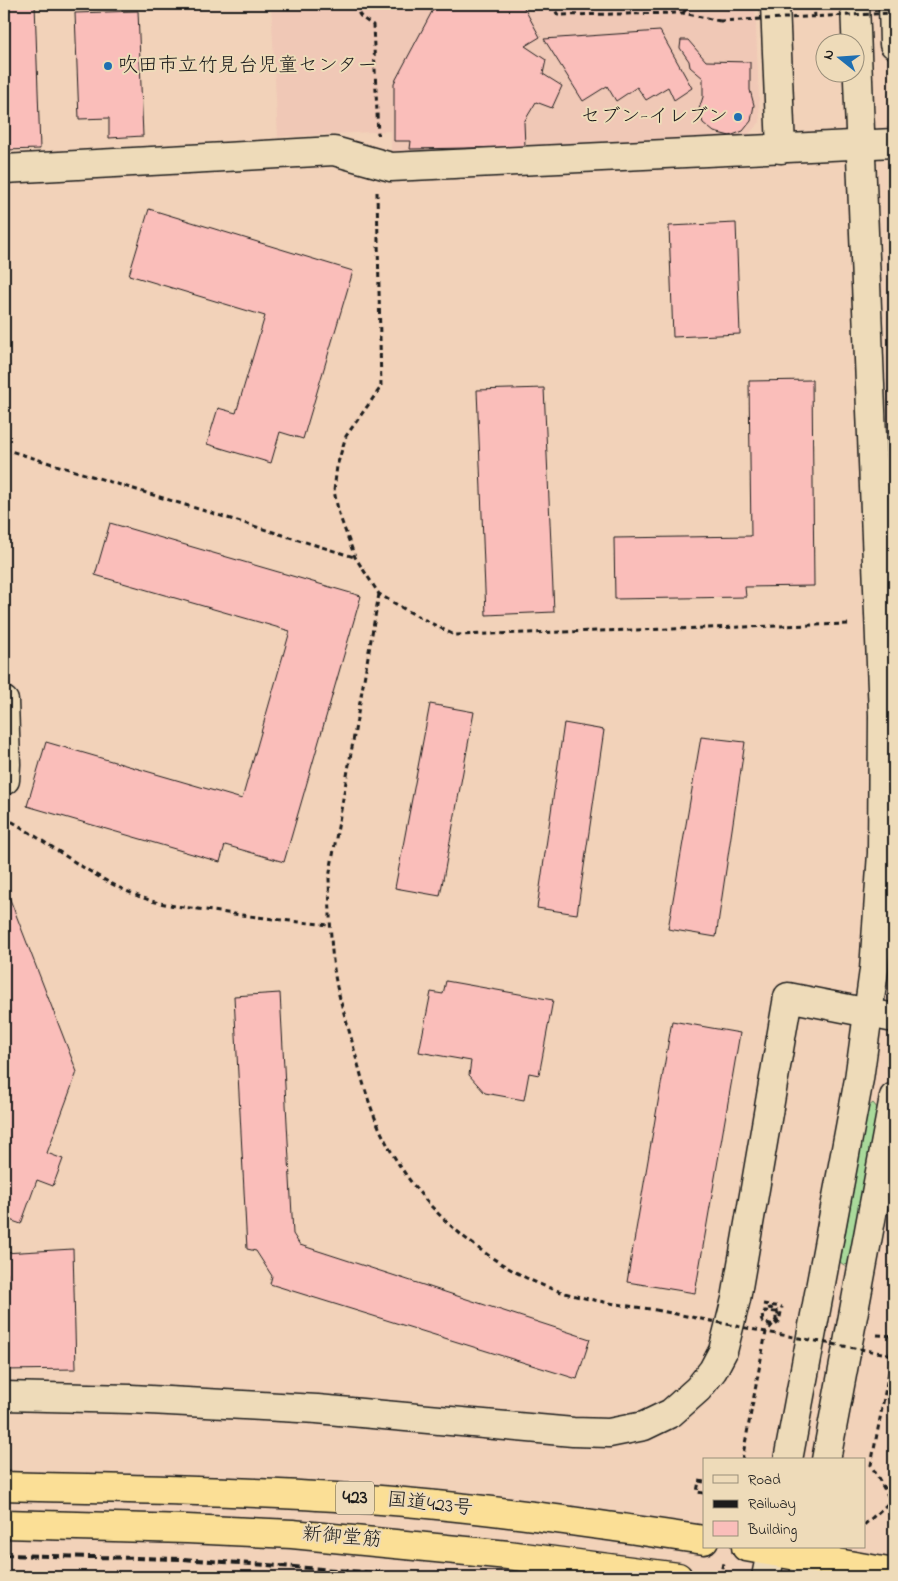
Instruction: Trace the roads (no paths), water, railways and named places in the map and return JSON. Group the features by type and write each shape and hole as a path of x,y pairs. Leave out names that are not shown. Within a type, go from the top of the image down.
{"highway":[{"name":"国道423号","path":"4,1486 347,1497 511,1513 703,1540"},
{"name":"新御堂筋","path":"4,1524 292,1534 508,1554 678,1577"},
{"path":"764,1559 807,1561 894,1573"}],"street":[{"path":"775,4 781,149"},
{"path":"788,1458 858,1089 882,1016 877,939 882,853 883,715 855,4"},
{"path":"893,4 894,44"},
{"path":"4,169 334,151 391,166 894,143"},
{"path":"4,701 5,780"},
{"path":"4,1396 130,1399 317,1409 582,1433 609,1433 644,1426 671,1413 698,1389 713,1370 723,1351 736,1299 788,997 882,1016"},
{"path":"826,1458 894,1097"}],"railway":[{"path":"4,1555 183,1559 420,1577"}],"place":[{"name":"吹田市立竹見台児童センター","path":"108,66"},
{"name":"セブン-イレブン","path":"738,117"}]}
